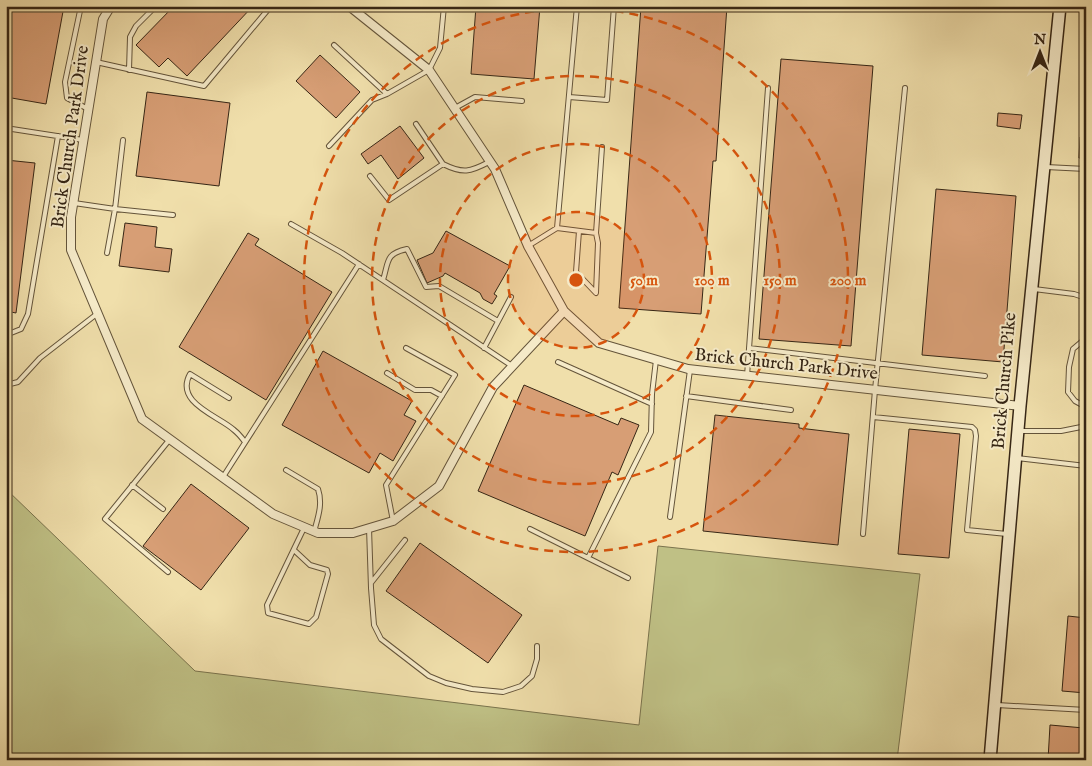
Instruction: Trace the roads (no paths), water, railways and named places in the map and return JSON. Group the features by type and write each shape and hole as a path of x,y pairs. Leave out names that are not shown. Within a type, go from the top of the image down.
{"main road":[{"name":"Brick Church Pike","path":"990,760 1017,431 1060,6"}],"street":[{"name":"Brick Church Park Drive","path":"112,6 103,20 88,110 71,217 72,250 142,419 273,514 318,533 353,533 393,521 439,486 493,387 564,310"},
{"name":"Brick Church Park Drive","path":"349,6 429,70 495,170 528,246 564,310 599,343 690,370 1020,406"}],"lane":[{"path":"81,6 65,82 67,98 88,110"},
{"path":"129,70 130,37 136,26 156,6"},
{"path":"96,62 204,86 270,6"},
{"path":"330,146 372,100 387,94 429,70 440,48 444,6"},
{"path":"557,228 577,6"},
{"path":"569,97 607,100 614,6"},
{"path":"334,45 387,94"},
{"path":"747,376 768,88"},
{"path":"864,534 875,390 905,88"},
{"path":"455,108 476,97 522,101"},
{"path":"416,124 443,164 460,171 466,171 490,162"},
{"path":"12,129 84,140"},
{"path":"6,335 21,329 28,314 58,136"},
{"path":"107,253 123,140"},
{"path":"579,231 576,272 596,292 598,243 596,233 602,147"},
{"path":"370,176 389,200 443,164"},
{"path":"1044,166 1086,169"},
{"path":"74,203 173,215"},
{"path":"291,224 359,264 512,366"},
{"path":"528,246 557,228 596,233"},
{"path":"383,280 389,258 394,252 407,249 426,287 439,286 498,321"},
{"path":"222,477 359,264"},
{"path":"1032,288 1074,294 1086,298"},
{"path":"484,348 511,297"},
{"path":"6,384 18,382 40,358 98,313"},
{"path":"1086,338 1073,349 1069,367 1068,392 1075,400 1086,407"},
{"path":"393,521 386,485 455,374 406,348"},
{"path":"749,348 985,376"},
{"path":"588,558 651,432 656,360"},
{"path":"558,362 652,404"},
{"path":"670,518 690,370"},
{"path":"387,373 415,390 431,390 442,396"},
{"path":"229,398 190,374 187,387 189,395 196,405 234,430 245,442"},
{"path":"686,396 791,410"},
{"path":"873,417 972,427 975,430 976,436 966,530 1009,535"},
{"path":"1017,431 1061,431 1086,426"},
{"path":"168,572 105,519 170,439"},
{"path":"1015,458 1086,466"},
{"path":"286,470 318,489 320,508 314,532"},
{"path":"132,485 162,509"},
{"path":"295,551 310,566 327,570 328,574 316,617 309,624 268,613 267,605 295,551 304,528"},
{"path":"369,528 374,625 382,639 429,676 446,683 472,689 503,692 521,686 532,676 537,659 537,646"},
{"path":"530,529 628,578"},
{"path":"371,583 405,540"},
{"path":"994,705 1086,710"}]}
